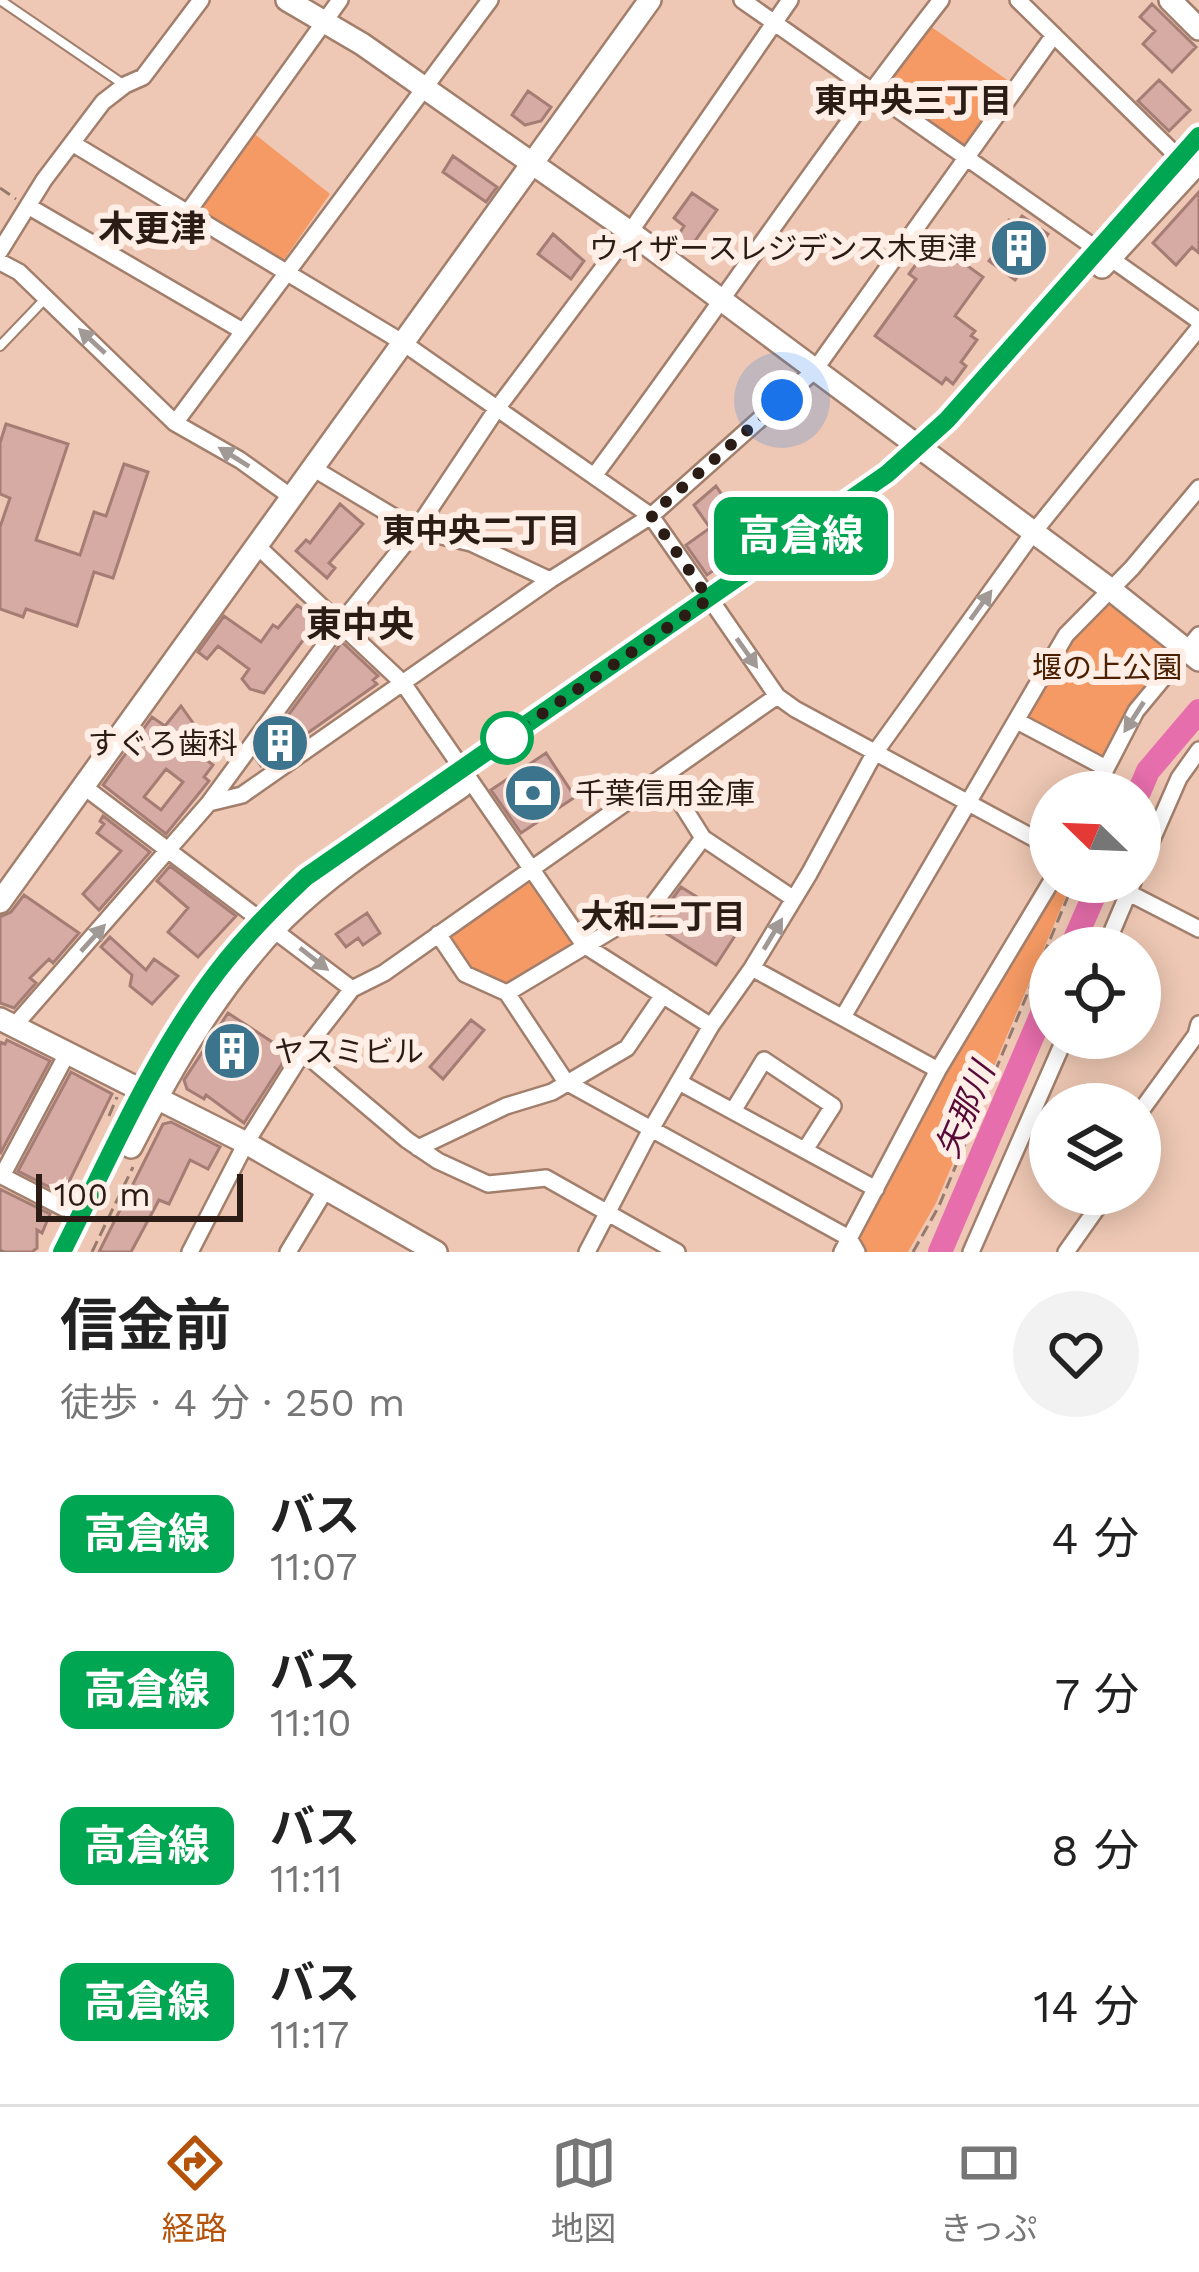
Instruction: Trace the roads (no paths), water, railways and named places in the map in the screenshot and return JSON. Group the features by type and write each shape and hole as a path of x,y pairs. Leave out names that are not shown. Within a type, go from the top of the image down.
{"street":[{"path":"0,251 103,102 143,77 201,0"},
{"path":"286,0 424,87 630,232 1110,590 1195,648 1136,711 1102,771"},
{"path":"188,212 340,0"},
{"path":"175,423 490,0"},
{"path":"0,902 650,0"},
{"path":"586,1252 650,1131 794,899 874,754 1033,533 1199,325 742,0"},
{"path":"436,1252 246,1143 5,1025 209,803 416,530 496,410 630,232 790,0"},
{"path":"594,476 870,90 941,0"},
{"path":"1018,0 1192,166"},
{"path":"1170,0 1199,28"},
{"path":"209,803 242,795 651,515 814,371 1054,35"},
{"path":"62,1252 150,1095 269,925 468,773 895,484 923,450 960,425 1104,254 1192,166 1199,136"},
{"path":"72,143 402,343 651,515 777,696 874,754 1029,836"},
{"path":"28,206 241,330"},
{"path":"0,262 19,272 175,423 290,496"},
{"path":"311,467 416,530 470,544 550,580"},
{"path":"843,1017 1066,635 1199,488"},
{"path":"255,544 403,683 584,945 711,1026"},
{"path":"190,1252 246,1143 303,1052 352,989 384,973 777,696"},
{"path":"1017,722 1104,767"},
{"path":"1161,819 1179,778 1199,750"},
{"path":"664,776 704,838 794,899"},
{"path":"83,786 352,989"},
{"path":"507,993 652,906 704,838"},
{"path":"438,934 465,974 507,993 566,1082 849,1247 938,1070 1038,903"},
{"path":"1156,903 1199,929"},
{"path":"752,968 938,1070"},
{"path":"418,1148 506,1106 552,1093 627,1048 662,995"},
{"path":"1161,1083 1199,1024"},
{"path":"64,1208 1,1176 68,1052"},
{"path":"303,1052 418,1148 488,1184 546,1178 677,1252"},
{"path":"733,1111 764,1060 833,1106 806,1150"},
{"path":"679,1082 876,1189"},
{"path":"77,1252 150,1095"},
{"path":"971,1252 1029,1122"},
{"path":"288,1252 326,1189"},
{"path":"1066,1252 1092,1215"}],"lane":[{"path":"0,0 125,85"},
{"path":"0,346 46,298"}],"waterway":[{"name":"矢那川","path":"1148,771 1199,711"},
{"name":"矢那川","path":"1080,927 1091,903"},
{"name":"矢那川","path":"940,1252 1029,1044"}],"place":[{"name":"ウィザースレジデンス木更津","path":"1019,248"},
{"name":"すぐろ歯科","path":"280,743"},
{"name":"千葉信用金庫","path":"533,793"},
{"name":"ヤスミビル","path":"232,1051"}],"district":[{"name":"東中央三丁目","path":"913,100"},
{"name":"木更津","path":"152,229"},
{"name":"東中央二丁目","path":"481,530"},
{"name":"東中央","path":"360,625"},
{"name":"大和二丁目","path":"663,916"}],"park label":[{"name":"堰の上公園","path":"1107,667"}]}
